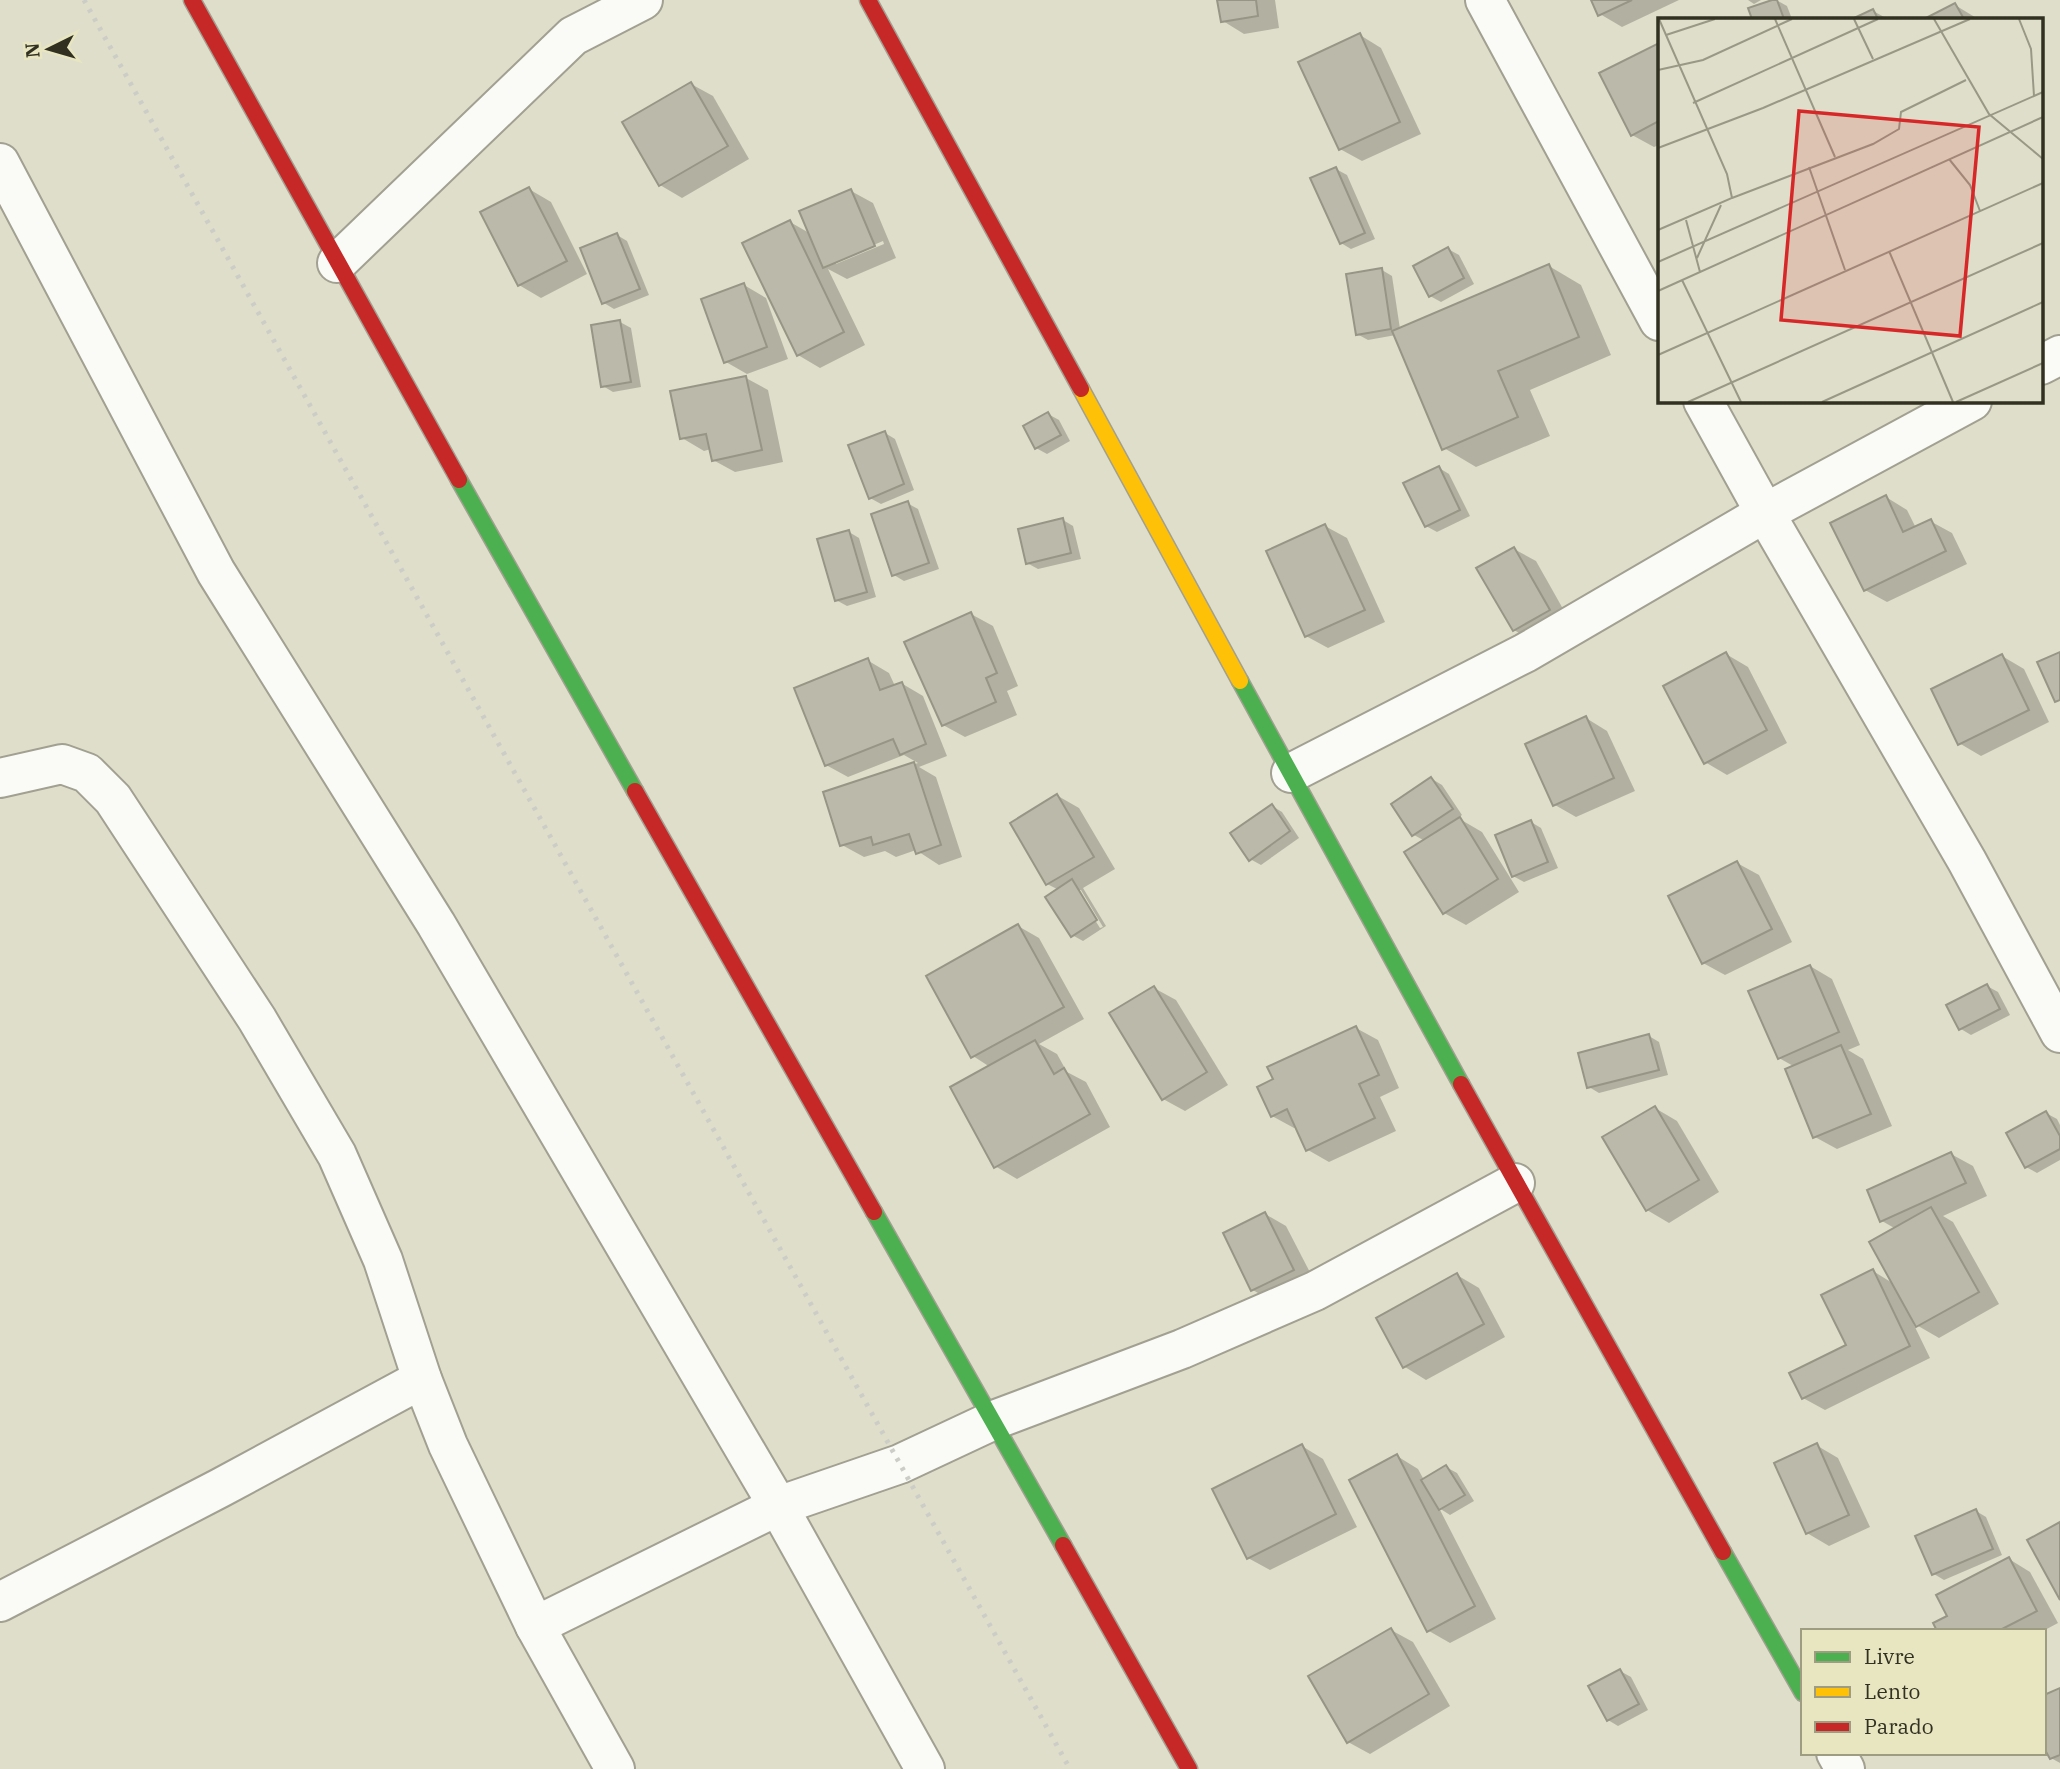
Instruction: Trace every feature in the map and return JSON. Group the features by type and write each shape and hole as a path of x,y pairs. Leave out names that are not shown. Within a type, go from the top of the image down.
{"street":[{"path":"192,0 337,263 994,1420 1189,1769"},
{"path":"337,263 573,36 643,0"},
{"path":"868,0 1515,1183 1801,1689"},
{"path":"1485,0 1658,319"},
{"path":"0,163 216,572 436,924 778,1506 925,1769"},
{"path":"2042,364 2060,355"},
{"path":"1704,402 1967,861 2060,1033"},
{"path":"1291,773 1525,653 1765,513 1970,402"},
{"path":"0,778 62,764 87,773 113,799 257,1019 337,1155 383,1260 422,1379 448,1445 535,1626 615,1769"},
{"path":"535,1626 778,1506 900,1464 994,1420 1182,1349 1315,1291 1515,1183"},
{"path":"0,1602 422,1379"}],"building":[{"path":"1217,0 1256,0 1258,16 1221,22"},
{"path":"1591,0 1632,0 1598,16"},
{"path":"1777,0 1784,18 1752,18 1748,8"},
{"path":"1955,3 1963,18 1926,18"},
{"path":"1873,9 1878,18 1854,18"},
{"path":"1360,33 1400,122 1339,150 1298,62"},
{"path":"1658,44 1658,122 1631,136 1599,73"},
{"path":"691,82 728,146 659,186 622,122"},
{"path":"1336,167 1365,233 1340,244 1310,178"},
{"path":"529,187 567,261 518,286 480,212"},
{"path":"851,189 875,246 823,268 799,211"},
{"path":"790,220 844,332 797,356 742,243"},
{"path":"617,233 640,289 602,304 580,248"},
{"path":"1448,247 1464,278 1429,297 1413,266"},
{"path":"1549,264 1579,337 1498,371 1518,417 1442,450 1392,331"},
{"path":"1382,268 1391,329 1356,335 1346,274"},
{"path":"744,283 767,347 724,363 701,299"},
{"path":"620,320 631,382 601,387 591,325"},
{"path":"746,376 762,450 712,461 706,434 680,439 670,391"},
{"path":"1048,412 1061,435 1035,449 1023,426"},
{"path":"885,431 904,484 869,499 848,445"},
{"path":"1439,466 1460,510 1425,527 1403,483"},
{"path":"1886,495 1903,532 1931,519 1946,551 1864,591 1830,523"},
{"path":"908,501 929,563 892,576 871,514"},
{"path":"1063,518 1071,553 1026,564 1018,529"},
{"path":"1325,524 1365,610 1305,637 1266,551"},
{"path":"849,530 867,592 835,601 817,539"},
{"path":"1514,547 1550,610 1513,631 1476,568"},
{"path":"971,612 997,673 986,678 996,702 942,726 904,642"},
{"path":"1726,652 1767,730 1704,764 1663,686"},
{"path":"2060,652 2060,700 2055,702 2037,662"},
{"path":"2002,654 2029,710 1958,745 1931,689"},
{"path":"868,658 880,690 902,682 926,744 900,755 893,739 825,766 794,688"},
{"path":"1586,716 1614,778 1553,806 1525,744"},
{"path":"914,762 941,845 916,854 909,834 873,845 871,837 840,846 823,792"},
{"path":"1431,777 1453,809 1412,836 1391,804"},
{"path":"1057,794 1094,857 1046,885 1010,823"},
{"path":"1272,804 1290,831 1249,861 1230,833"},
{"path":"1460,817 1498,879 1443,914 1404,852"},
{"path":"1531,820 1548,862 1512,877 1495,835"},
{"path":"1737,861 1772,929 1702,964 1668,896"},
{"path":"1072,879 1097,920 1071,937 1045,897"},
{"path":"1018,924 1064,1007 971,1058 926,976"},
{"path":"1810,965 1839,1032 1778,1059 1748,991"},
{"path":"1987,984 2000,1009 1959,1030 1946,1005"},
{"path":"1154,986 1207,1072 1162,1100 1109,1013"},
{"path":"1356,1026 1379,1075 1359,1084 1375,1118 1306,1151 1287,1109 1271,1117 1257,1087 1273,1079 1267,1067"},
{"path":"1649,1034 1659,1070 1587,1088 1578,1053"},
{"path":"1035,1040 1054,1074 1064,1068 1090,1114 994,1168 950,1087"},
{"path":"1841,1045 1871,1114 1813,1138 1785,1069"},
{"path":"1655,1106 1699,1180 1646,1211 1602,1137"},
{"path":"2046,1111 2060,1136 2060,1149 2025,1168 2006,1133"},
{"path":"1951,1152 1966,1183 1880,1222 1867,1190"},
{"path":"1931,1207 1979,1292 1916,1327 1869,1242"},
{"path":"1265,1212 1294,1270 1251,1291 1223,1233"},
{"path":"1873,1269 1910,1346 1802,1399 1789,1373 1846,1345 1821,1295"},
{"path":"1457,1273 1484,1324 1403,1368 1376,1318"},
{"path":"1817,1443 1849,1515 1806,1534 1774,1463"},
{"path":"1302,1444 1336,1514 1247,1559 1212,1489"},
{"path":"1397,1454 1475,1606 1427,1632 1349,1480"},
{"path":"1446,1465 1465,1495 1439,1510 1421,1480"},
{"path":"1976,1509 1993,1549 1932,1575 1915,1536"},
{"path":"2060,1522 2060,1600 2027,1540"},
{"path":"2009,1557 2037,1611 2002,1629 1936,1629 1933,1623 1947,1616 1936,1595"},
{"path":"1391,1628 1429,1694 1347,1743 1308,1676"},
{"path":"1620,1669 1639,1704 1607,1721 1588,1686"},
{"path":"2060,1688 2060,1755 2050,1759 2046,1752 2046,1694"}],"railway":[{"path":"84,0 1070,1769"}],"traffic: fast":[{"path":"459,480 635,791"},
{"path":"1240,681 1461,1084"},
{"path":"874,1212 1063,1545"},
{"path":"1723,1552 1801,1689"}],"traffic: slow":[{"path":"1081,389 1240,681"}],"traffic: jam":[{"path":"192,0 459,480"},
{"path":"868,0 1081,389"},
{"path":"635,791 874,1212"},
{"path":"1461,1084 1723,1552"},
{"path":"1063,1545 1189,1769"}]}
